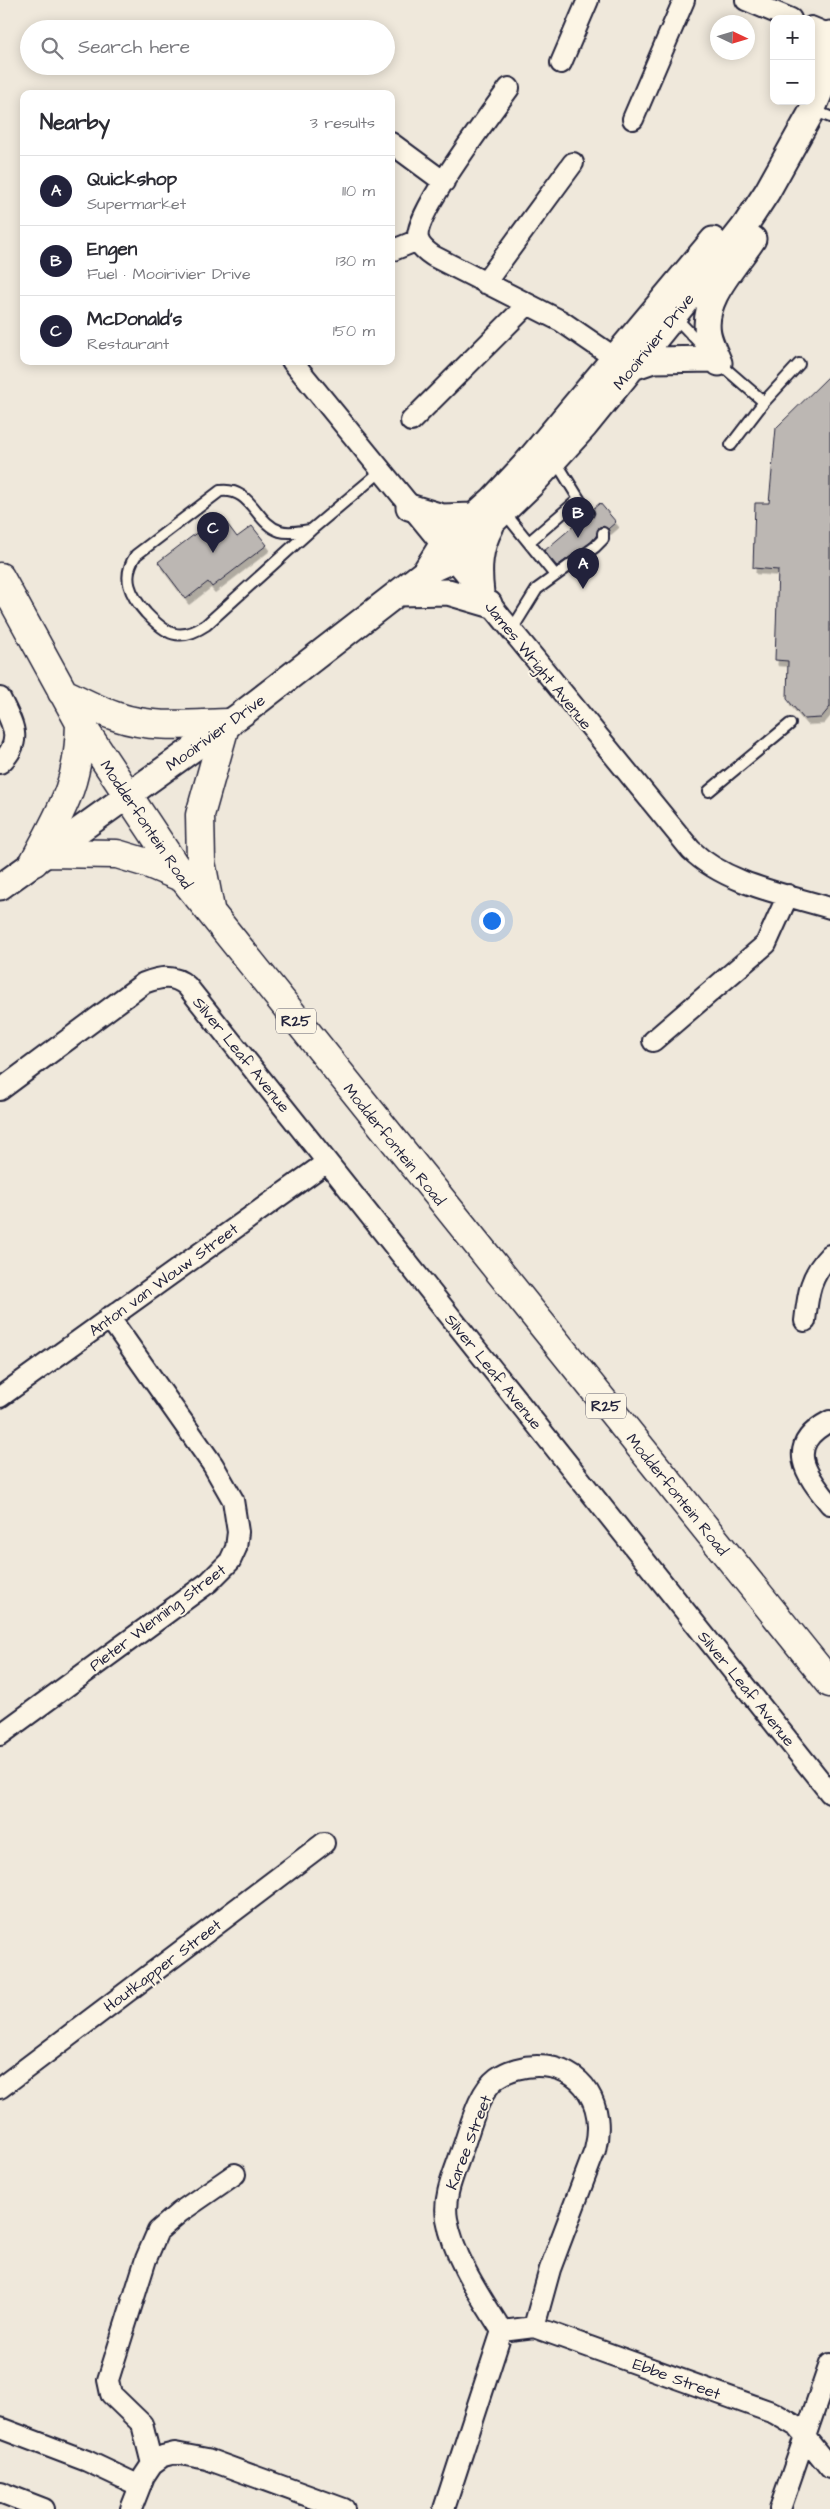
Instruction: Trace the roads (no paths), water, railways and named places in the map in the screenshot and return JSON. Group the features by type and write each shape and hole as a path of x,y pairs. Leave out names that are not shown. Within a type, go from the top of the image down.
{"main road":[{"name":"Modderfontein Road","path":"0,577 80,723 127,797 183,878 830,1683"},
{"path":"62,692 118,718 137,722 227,724 200,815 201,862 210,912"},
{"path":"80,723 78,766 73,784 40,857 117,854 130,856 183,878"}],"street":[{"path":"561,63 588,0"},
{"path":"633,119 684,0"},
{"path":"746,0 782,15"},
{"path":"815,29 830,35 815,67"},
{"name":"Mooirivier Drive","path":"0,887 227,724 425,572 491,512 550,450 667,310 756,208 813,110 830,68"},
{"path":"509,88 444,182 423,217 418,230 418,240 424,249 433,256 561,322 623,363 652,360 716,361 708,334 709,309 720,288 770,212 806,139 813,110"},
{"path":"395,146 444,182"},
{"path":"485,283 573,163"},
{"path":"395,249 418,240"},
{"path":"411,421 527,305"},
{"name":"James Wright Avenue","path":"295,365 380,472 448,552 678,836 697,856 703,862 731,875 830,908"},
{"path":"398,593 448,592 485,598 479,571 481,550 491,512 442,517 409,507"},
{"path":"0,698 14,732 14,741 12,750 0,763"},
{"path":"653,1041 766,944 788,895"},
{"name":"Silver Leaf Avenue","path":"0,1090 144,983 167,977 181,981 187,986 830,1792"},
{"name":"Anton van Wouw Street","path":"0,1397 327,1162"},
{"path":"805,1322 810,1283 818,1268 830,1255"},
{"name":"Pieter Wenning Street","path":"0,1735 210,1582 230,1561 236,1548 238,1517 226,1484 109,1317"},
{"path":"830,1421 817,1428 806,1440 802,1454 803,1465 808,1476 830,1504"},
{"name":"Houtkapper Street","path":"0,2088 324,1843"},
{"name":"Karee Street","path":"502,2331 463,2264 450,2234 446,2217 446,2201 478,2106 487,2090 497,2078 512,2070 530,2066 551,2066 566,2070 585,2087 593,2099 598,2116 599,2134 596,2150 550,2269 534,2327"},
{"path":"157,2460 142,2424 111,2394 107,2385 108,2380 146,2259 158,2231 180,2212 235,2174"},
{"name":"Ebbe Street","path":"502,2331 534,2327 787,2418 830,2468"},
{"path":"444,2509 502,2331"},
{"path":"780,2509 830,2364"},
{"path":"0,2428 87,2461 140,2486"},
{"path":"132,2509 140,2486 157,2460 176,2453 190,2454 344,2509"},
{"path":"0,2492 44,2509"}],"lane":[{"path":"667,310 716,361 764,402"},
{"path":"731,445 764,402 799,364"},
{"path":"550,450 588,513"},
{"path":"311,530 282,532 275,529 242,495 234,491 220,491 136,555 130,564 127,575 128,586 138,604 161,629 180,635 193,633 206,625 311,530 380,472"},
{"path":"529,542 579,499"},
{"path":"491,512 529,542 555,574"},
{"path":"511,631 537,589 555,574 595,547 603,538 603,533"},
{"path":"709,790 790,724"}],"place":[{"name":"Engen","path":"578,538"},
{"name":"McDonald's","path":"213,553"},
{"name":"Quickshop","path":"583,589"}]}
